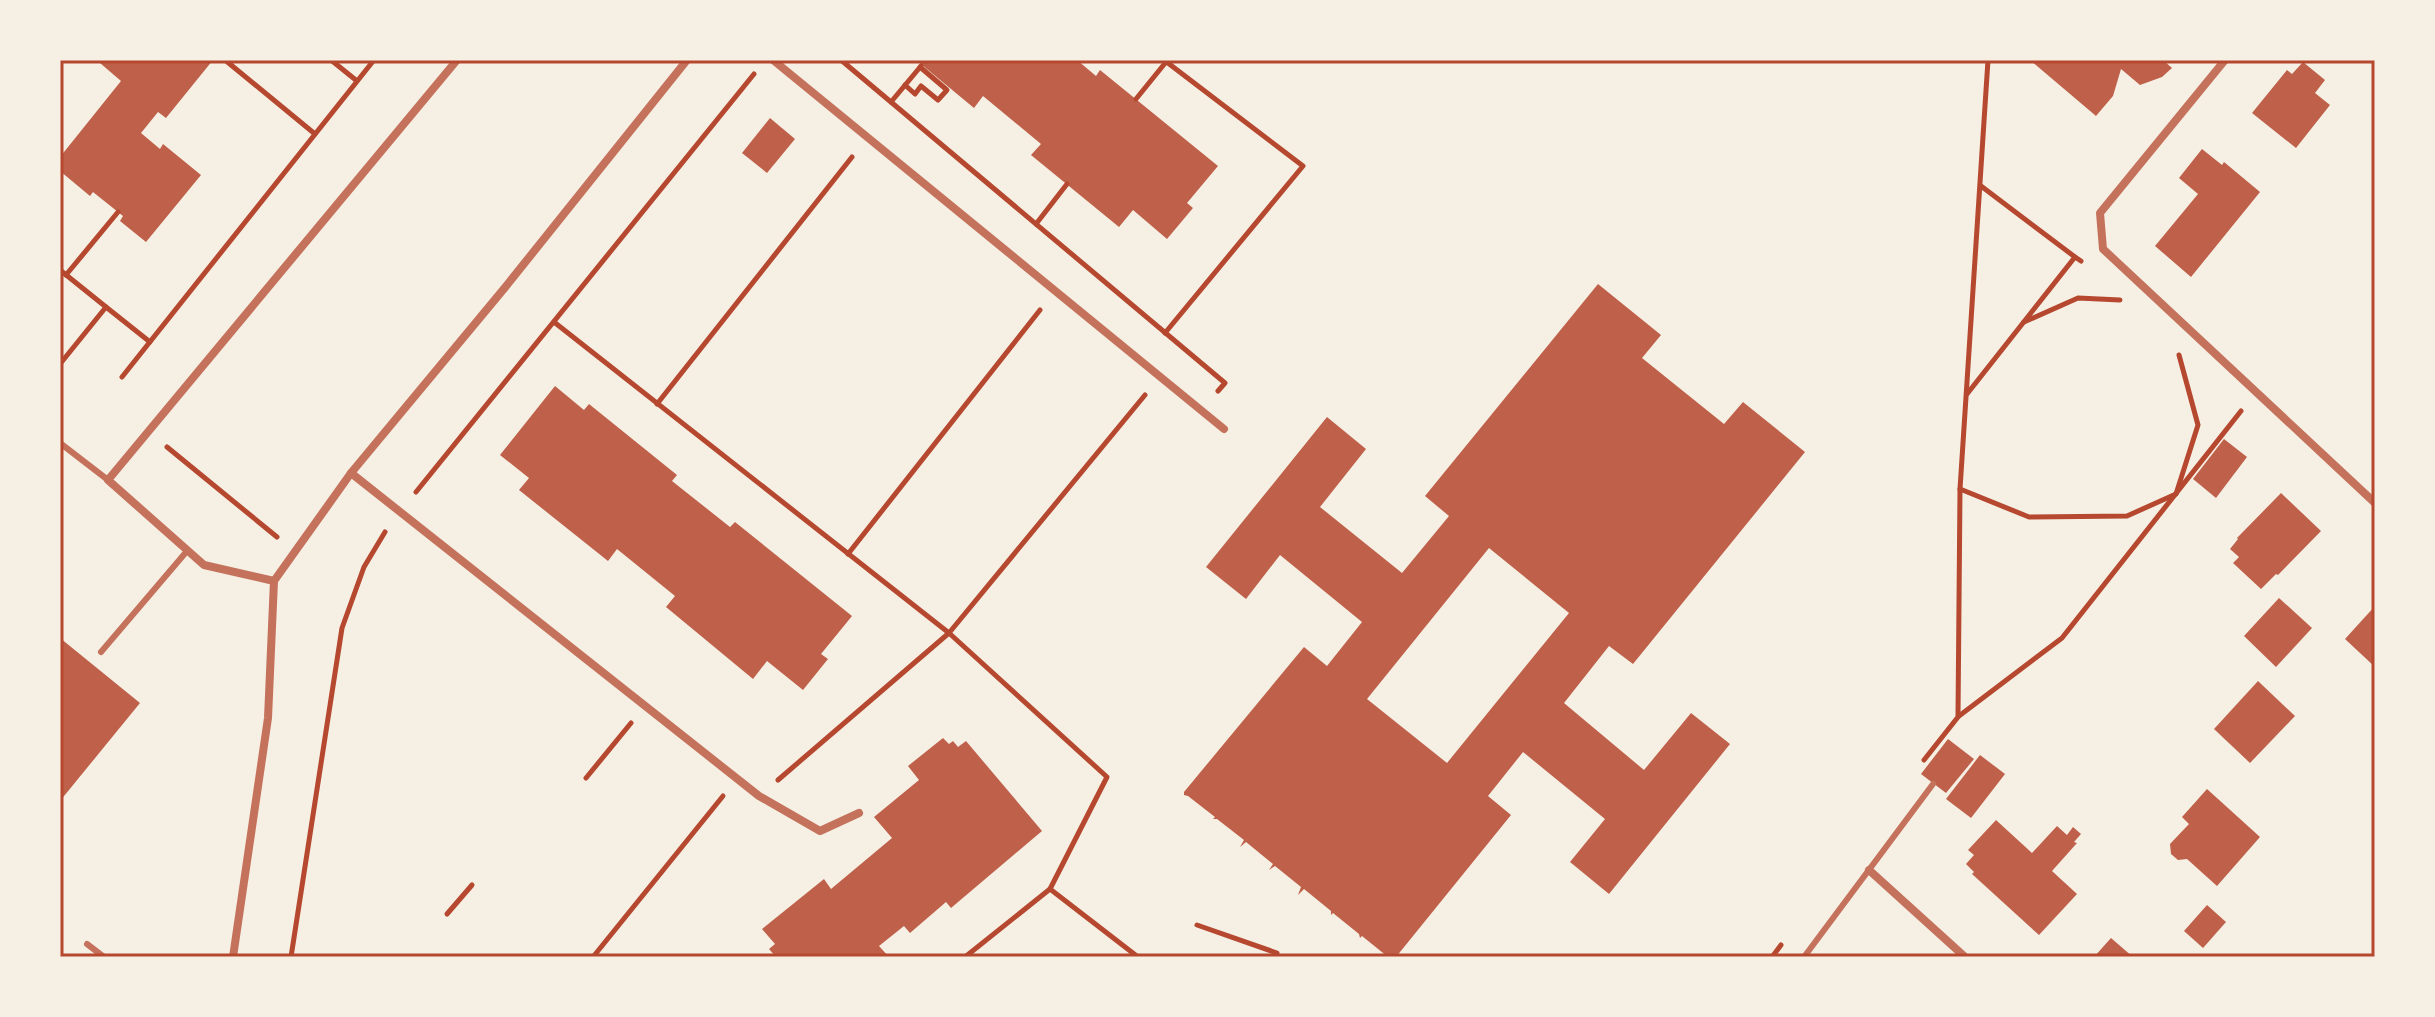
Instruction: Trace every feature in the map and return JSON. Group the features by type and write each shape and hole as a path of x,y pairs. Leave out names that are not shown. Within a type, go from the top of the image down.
{"street":[{"path":"274,581 204,565 108,480 457,60"},
{"path":"233,957 268,718 274,581 351,473 687,60"},
{"path":"773,60 1224,429"},
{"path":"2225,60 2100,213 2103,249 2375,503"},
{"path":"351,473 759,796 820,831 859,813"},
{"path":"1869,870 1965,957"}],"lane":[{"path":"60,443 108,480"},
{"path":"101,652 187,551"},
{"path":"1804,957 1933,784"},
{"path":"87,944 104,957"}],"path":[{"path":"225,60 315,134"},
{"path":"331,60 357,81"},
{"path":"122,377 374,60"},
{"path":"841,60 1225,383 1202,410"},
{"path":"1958,717 1960,489 1988,60"},
{"path":"1136,99 1165,61 1303,166 1165,333"},
{"path":"891,102 905,85 921,66 947,90 938,100 921,86 915,94 905,85"},
{"path":"291,957 342,628 364,567 400,512 755,72"},
{"path":"657,404 868,137"},
{"path":"1036,224 1067,184"},
{"path":"1980,186 2087,265"},
{"path":"66,275 118,212"},
{"path":"1966,395 2075,257 2103,249"},
{"path":"60,270 150,342"},
{"path":"848,554 1056,290"},
{"path":"2023,323 2078,298 2133,301"},
{"path":"60,364 106,307"},
{"path":"554,322 949,633 1107,777 1050,889 965,957"},
{"path":"1960,489 2029,517 2127,516 2176,494 2198,425 2176,346"},
{"path":"759,796 949,633 1161,376"},
{"path":"1919,766 1958,717 2062,638 2256,392"},
{"path":"147,432 295,552"},
{"path":"586,778 645,706"},
{"path":"593,957 737,778"},
{"path":"447,914 472,885"},
{"path":"1050,889 1138,957"},
{"path":"1197,925 1277,953"},
{"path":"1772,957 1789,934"}],"building":[{"path":"102,60 213,60 166,118 158,112 141,133 160,149 163,144 201,175 146,242 120,221 123,216 93,192 90,196 60,171 60,157 121,81 100,63"},
{"path":"916,60 1077,60 1096,76 1100,70 1218,166 1187,203 1193,208 1167,239 1133,210 1119,227 1031,155 1041,144 983,96 974,108"},
{"path":"2030,60 2163,60 2172,68 2162,77 2140,85 2121,69 2113,96 2096,116"},
{"path":"2303,62 2325,80 2315,93 2330,105 2296,148 2252,113 2287,70 2292,74"},
{"path":"770,118 795,139 767,173 742,153"},
{"path":"2202,149 2222,165 2224,162 2260,192 2191,277 2155,246 2198,194 2179,178"},
{"path":"1598,284 1661,335 1642,358 1724,424 1743,402 1805,452 1633,664 1609,646 1564,703 1644,770 1691,713 1730,744 1609,894 1570,862 1605,819 1523,752 1488,796 1511,815 1396,957 1388,957 1362,936 1360,938 1333,913 1331,915 1331,911 1304,889 1298,895 1301,887 1275,866 1269,870 1273,864 1246,842 1240,847 1244,840 1213,819 1215,817 1184,792 1304,647 1327,666 1362,622 1280,555 1246,599 1206,567 1327,417 1366,449 1320,507 1402,573 1449,516 1425,496","holes":["1489,548 1569,613 1447,763 1367,699"]},
{"path":"555,386 584,410 589,404 677,475 672,481 730,527 735,522 852,616 821,654 828,659 803,690 767,661 753,679 666,607 675,596 617,549 608,561 519,490 529,478 500,455"},
{"path":"2224,439 2247,457 2216,498 2193,479"},
{"path":"2281,493 2321,531 2261,589 2233,563 2239,557 2230,549"},
{"path":"2279,598 2312,628 2276,667 2244,636"},
{"path":"2375,606 2375,667 2345,639"},
{"path":"60,638 140,703 60,801"},
{"path":"2258,681 2295,716 2250,763 2214,729"},
{"path":"943,738 949,744 953,741 958,747 966,741 1042,831 951,908 946,902 910,933 904,926 879,946 889,957 776,957 769,949 775,944 762,929 824,879 831,889 892,838 874,817 919,780 908,766"},
{"path":"1948,739 1974,759 1946,793 1921,774"},
{"path":"1980,755 2005,774 1971,818 1946,799"},
{"path":"2207,789 2260,837 2217,886 2187,859 2178,860 2171,854 2170,844 2189,824 2182,817"},
{"path":"1996,820 2032,853 2057,826 2067,835 2073,827 2081,834 2074,842 2077,843 2052,871 2077,894 2039,935 1972,874 1974,872 1966,864 1974,855 1968,850"},
{"path":"2207,905 2226,922 2203,948 2184,931"},
{"path":"2111,938 2133,957 2094,957"}]}
